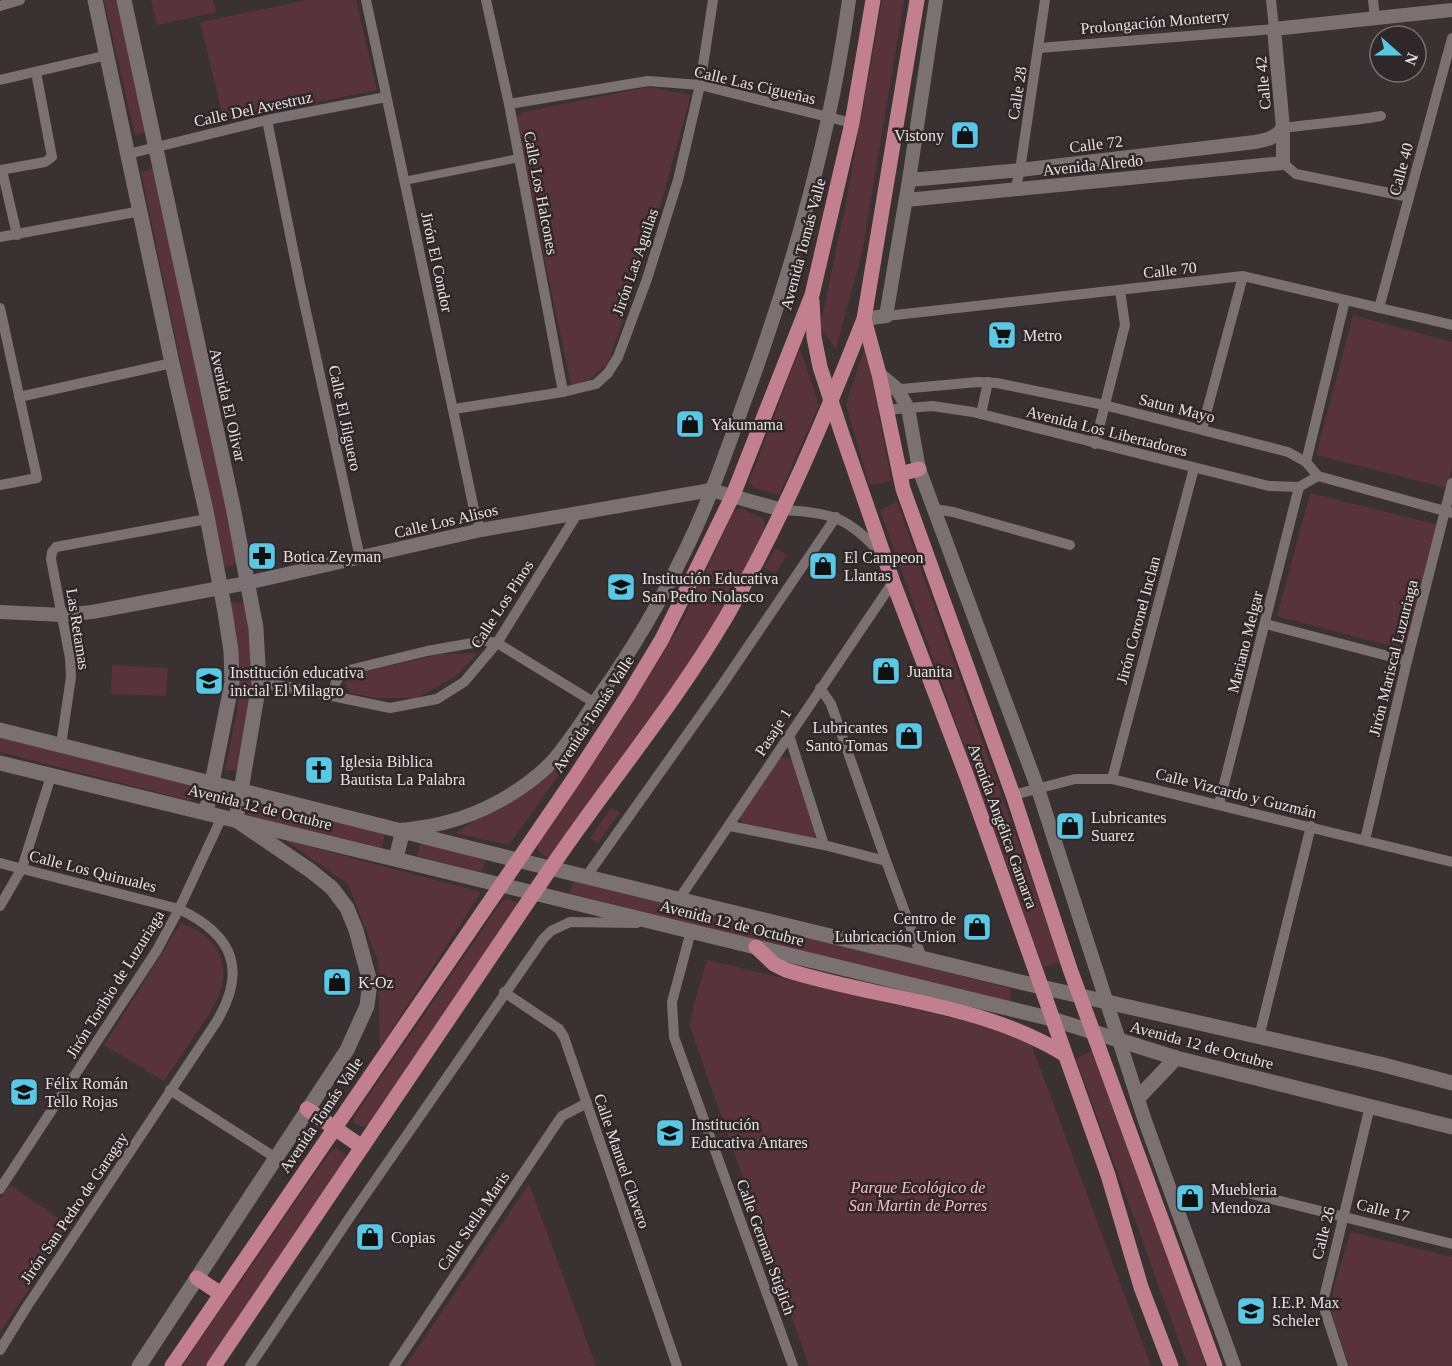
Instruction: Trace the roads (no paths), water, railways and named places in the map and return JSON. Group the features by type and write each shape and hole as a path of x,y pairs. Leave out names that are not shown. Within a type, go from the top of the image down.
{"main road":[{"path":"95,0 207,519 231,651 232,682 206,813"},
{"name":"Avenida El Olivar","path":"124,0 256,627 259,684 242,790 229,818"},
{"name":"Avenida Tomás Valle","path":"172,1366 601,737 656,649 733,495 812,295 852,123 873,0"},
{"path":"214,1366 551,868 693,670 726,618 782,510 864,319 917,0"},
{"name":"Avenida Angélica Gamarra","path":"812,295 814,337 820,367 884,558 967,777 1108,1175 1141,1287 1171,1366"},
{"name":"Avenida Angélica Gamarra","path":"864,319 879,374 889,390 886,410 903,489 1013,795 1079,995 1215,1366"},
{"path":"900,474 919,469"},
{"name":"Avenida 12 de Octubre","path":"0,730 586,877 1041,987 1380,1064 1452,1083"},
{"name":"Avenida 12 de Octubre","path":"0,763 1052,1019 1176,1058 1452,1127"},
{"name":"Avenida Tomás Valle","path":"139,1366 347,1050 367,1006 370,982 347,908 332,888 311,871 229,818"},
{"path":"396,858 403,830"},
{"path":"756,947 774,964 786,970 974,1016 1029,1034 1064,1054"},
{"path":"1138,1098 1176,1058"},
{"path":"307,1109 362,1147"},
{"path":"197,1278 221,1294"}],"street":[{"path":"0,6 20,0"},
{"name":"Jirón El Condor","path":"366,0 475,514 481,530"},
{"name":"Calle Los Halcones","path":"486,0 509,104 562,392"},
{"name":"Jirón Las Aguilas","path":"454,409 562,392 596,384 608,373 618,357 647,279 678,180 700,85 713,0"},
{"name":"Avenida Tomás Valle","path":"403,830 448,822 485,808 509,795 547,766 616,673 654,610 687,548 711,490 780,300 808,205 849,0"},
{"path":"864,319 886,316 936,0"},
{"name":"Calle 28","path":"1015,190 1020,170 1045,0"},
{"name":"Calle 42","path":"1271,0 1283,128 1283,163"},
{"path":"1373,0 1375,18"},
{"name":"Prolongación Monterry","path":"1039,48 1274,29 1452,10"},
{"name":"Calle 40","path":"1379,308 1452,38"},
{"path":"0,80 108,55"},
{"path":"17,235 1,170 45,162 52,157 36,72"},
{"name":"Calle Las Cigueñas","path":"509,104 636,82 700,85 852,123"},
{"name":"Calle Del Avestruz","path":"128,154 267,120 386,97"},
{"path":"1283,128 1381,116"},
{"name":"Calle El Jilguero","path":"267,120 360,558"},
{"name":"Calle 72","path":"909,180 1020,170 1255,142 1277,136 1283,128"},
{"path":"1255,142 1255,166"},
{"path":"404,181 519,158"},
{"path":"1283,163 1296,174 1409,197"},
{"name":"Avenida Alredo","path":"906,200 1283,163"},
{"path":"0,237 141,212"},
{"path":"1202,429 1243,276"},
{"name":"Calle 70","path":"886,316 1243,276 1452,326"},
{"path":"1095,444 1125,326 1120,290"},
{"path":"1306,462 1345,300"},
{"path":"0,308 37,478 0,485"},
{"path":"19,397 172,363"},
{"path":"981,414 987,382"},
{"name":"Satun Mayo","path":"889,390 998,382 1104,405 1288,452 1306,462 1318,476"},
{"name":"Avenida Angélica Gamarra","path":"889,390 908,408 919,469 1038,789 1138,1098 1234,1366"},
{"name":"Avenida Los Libertadores","path":"886,410 932,406 981,414 1269,486 1299,488"},
{"name":"Jirón Coronel Inclan","path":"1112,779 1194,468"},
{"path":"1299,488 1318,476 1448,512"},
{"name":"Jirón Mariscal Luzuriaga","path":"1365,840 1407,661 1448,512 1452,483"},
{"name":"Mariano Melgar","path":"1219,804 1299,488"},
{"name":"Calle Los Alisos","path":"0,612 63,615 92,612 247,583 481,530 579,511 711,490 782,510 836,517 848,523 868,539 884,558"},
{"path":"934,509 953,512 1070,544"},
{"name":"Calle Los Pinos","path":"259,684 333,695 355,702 390,708 432,701 464,682 497,643 579,511"},
{"path":"586,877 720,688 836,517"},
{"name":"Las Retamas","path":"62,746 71,677 63,615 51,560 52,552 56,547 207,519"},
{"name":"Pasaje 1","path":"679,899 893,582"},
{"path":"1266,624 1407,661"},
{"path":"333,695 336,681 345,671 427,651 484,641 497,643 595,703"},
{"path":"820,688 831,704 922,958"},
{"path":"789,735 824,845"},
{"path":"0,906 22,868 51,776"},
{"name":"Calle Vizcardo y Guzmán","path":"1013,795 1074,779 1112,779 1452,862"},
{"name":"Jirón Toribio de Luzuriaga","path":"0,1190 157,950 229,818"},
{"path":"730,826 824,845 886,861"},
{"path":"1259,1037 1311,826"},
{"name":"Calle Los Quinuales","path":"0,863 180,909"},
{"name":"Jirón San Pedro de Garagay","path":"0,1350 222,1013 230,996 233,978 226,945 203,921 180,909"},
{"path":"250,1366 504,992 543,939 560,926 570,922 652,922"},
{"name":"Calle German Stiglich","path":"691,932 672,1002 674,1037 793,1366"},
{"name":"Calle Manuel Clavero","path":"504,992 559,1029 564,1037 677,1366"},
{"path":"170,1090 276,1158"},
{"name":"Calle Stella Maris","path":"394,1366 562,1116 587,1103"},
{"name":"Calle 26","path":"1343,1366 1323,1302 1370,1106"},
{"name":"Calle 17","path":"1236,1190 1452,1244"}],"place":[{"name":"Vistony","path":"965,135"},
{"name":"Metro","path":"1002,335"},
{"name":"Yakumama","path":"690,424"},
{"name":"Botica Zeyman","path":"262,556"},
{"name":"El Campeon Llantas","path":"823,566"},
{"name":"Institución Educativa San Pedro Nolasco","path":"621,587"},
{"name":"Juanita","path":"886,671"},
{"name":"Institución educativa inicial El Milagro","path":"209,681"},
{"name":"Lubricantes Santo Tomas","path":"909,736"},
{"name":"Iglesia Biblica Bautista La Palabra","path":"319,770"},
{"name":"Lubricantes Suarez","path":"1070,826"},
{"name":"Centro de Lubricación Union","path":"977,927"},
{"name":"K-Oz","path":"337,982"},
{"name":"Félix Román Tello Rojas","path":"24,1092"},
{"name":"Institución Educativa Antares","path":"670,1133"},
{"name":"Muebleria Mendoza","path":"1190,1198"},
{"name":"Copias","path":"370,1237"},
{"name":"I.E.P. Max Scheler","path":"1251,1311"}],"park label":[{"name":"Parque Ecológico de San Martin de Porres","path":"918,1196"}]}
